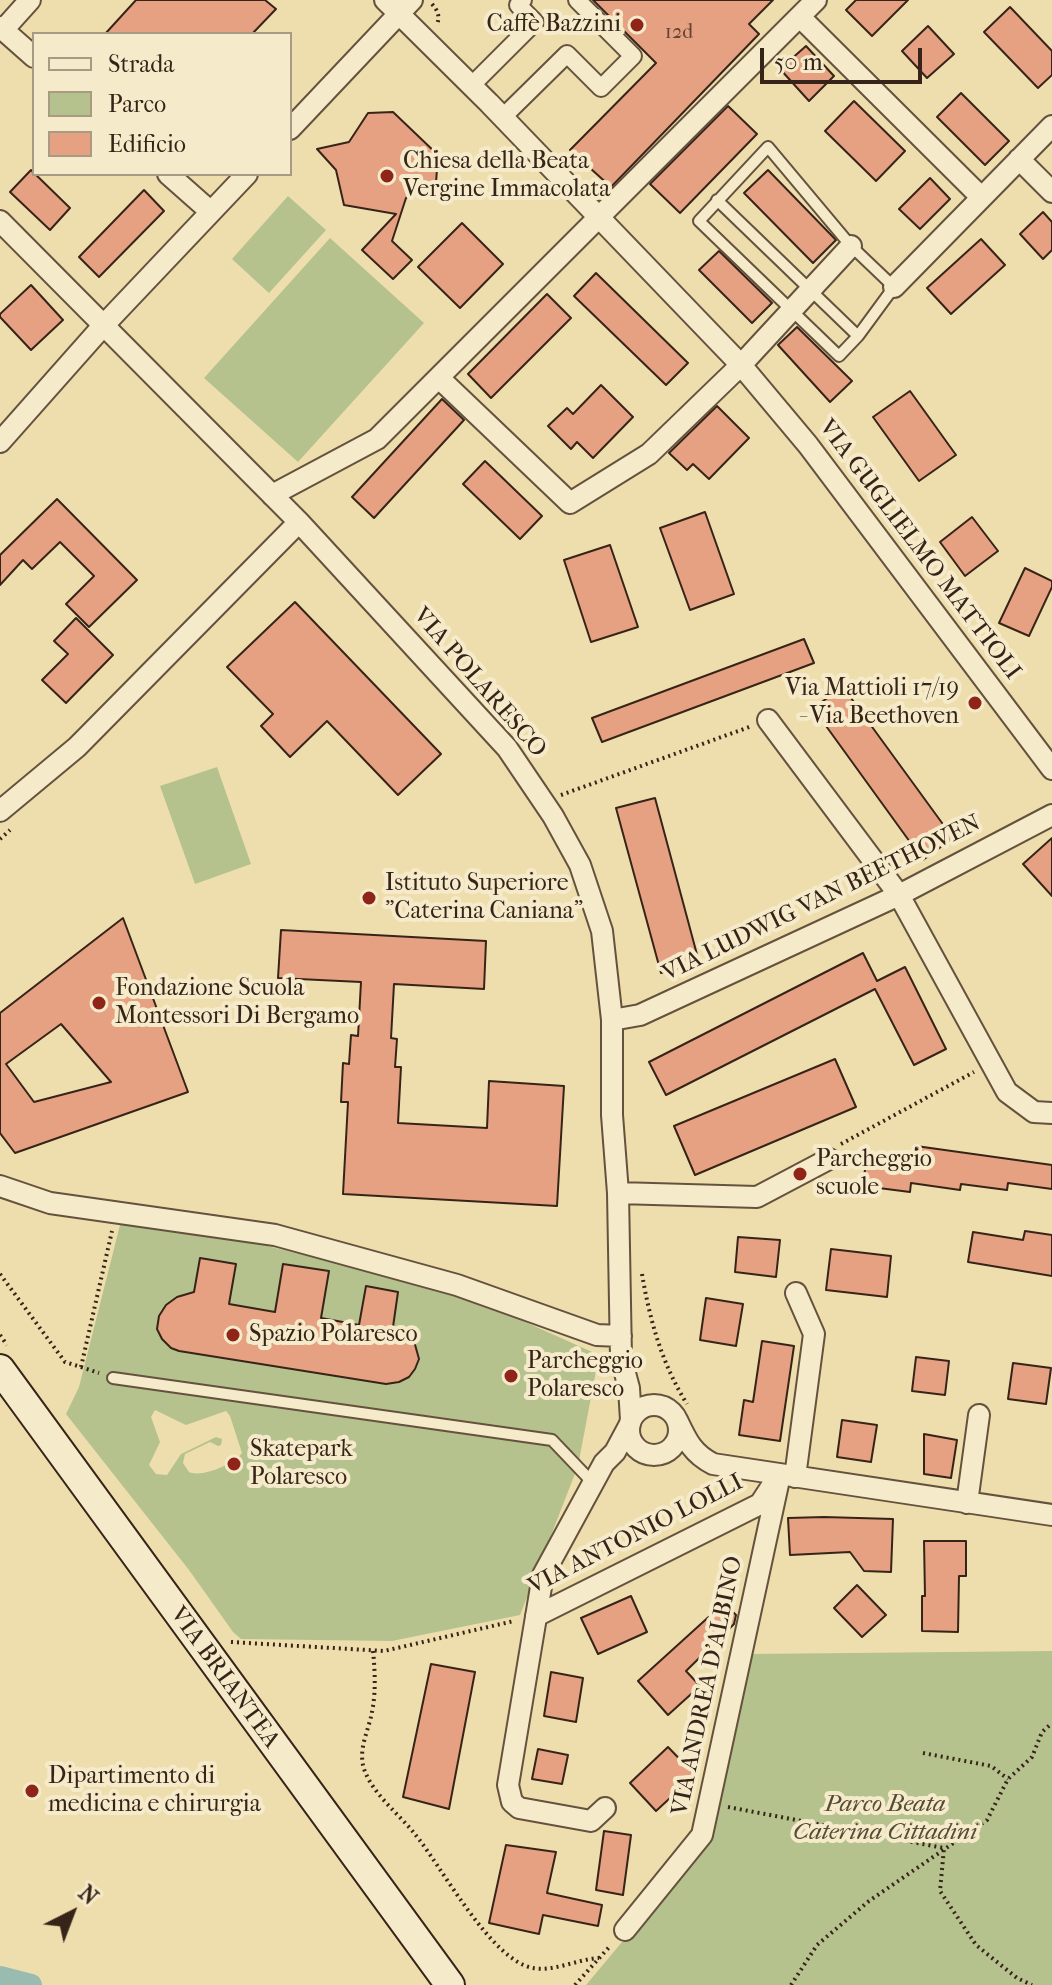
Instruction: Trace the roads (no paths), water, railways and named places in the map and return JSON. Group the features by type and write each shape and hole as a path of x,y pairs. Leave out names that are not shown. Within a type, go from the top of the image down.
{"main road":[{"name":"VIA BRIANTEA","path":"0,1369 450,1985"}],"street":[{"path":"30,0 2,28 32,55"},
{"path":"471,86 535,22 518,5 523,0"},
{"path":"503,117 567,54 601,88 633,56 577,0"},
{"path":"272,495 377,439 816,0"},
{"path":"292,127 399,5"},
{"name":"VIA GUGLIELMO MATTIOLI","path":"399,5 471,86 741,365 808,445 1052,769"},
{"path":"800,17 981,197"},
{"path":"894,287 1052,126"},
{"path":"1019,159 1052,192"},
{"path":"170,176 211,212"},
{"path":"0,442 102,327 245,176"},
{"name":"VIA POLARESCO","path":"0,221 299,522 507,748 543,801 580,865 602,931 612,1020 612,1115 618,1193 621,1336 633,1444 648,1454"},
{"path":"439,378 570,503 649,454 741,365 851,246"},
{"path":"0,811 77,747 299,522"},
{"path":"768,720 899,895 1007,1092 1034,1112 1052,1113"},
{"name":"VIA LUDWIG VAN BEETHOVEN","path":"612,1020 640,1015 899,895 1052,815"},
{"path":"618,1193 757,1197 829,1159"},
{"path":"0,1186 50,1203 275,1235 457,1285 597,1335 621,1336"},
{"path":"787,1476 814,1334 796,1293"},
{"path":"624,1367 639,1392 672,1415 689,1446 699,1457 713,1464"},
{"path":"605,1808 591,1821 519,1808 508,1795 508,1785 543,1575 604,1463 615,1452 630,1422 642,1408 650,1405 672,1415 678,1435 675,1443 665,1452 648,1454"},
{"path":"967,1503 979,1415"},
{"path":"604,1463 627,1453 648,1454 1052,1515"},
{"name":"VIA ANTONIO LOLLI","path":"536,1616 760,1504 787,1476"},
{"name":"VIA ANDREA D'ALBINO","path":"625,1930 702,1835 787,1476"}],"lane":[{"path":"768,147 851,246 894,287 839,356 699,221 768,147"},
{"path":"717,200 858,336"},
{"path":"113,1378 552,1440 593,1483"}],"waterway":[{"path":"0,1977 31,1985"}],"place":[{"name":"Caffè Bazzini","path":"637,25"},
{"name":"Chiesa della Beata Vergine Immacolata","path":"387,176"},
{"name":"Via Mattioli 17/19 - Via Beethoven","path":"975,703"},
{"name":"Istituto Superiore \"Caterina Caniana\"","path":"369,898"},
{"name":"Fondazione Scuola Montessori Di Bergamo","path":"99,1003"},
{"name":"Parcheggio scuole","path":"800,1174"},
{"name":"Spazio Polaresco","path":"233,1335"},
{"name":"Parcheggio Polaresco","path":"511,1376"},
{"name":"Skatepark Polaresco","path":"234,1464"},
{"name":"Dipartimento di medicina e chirurgia","path":"32,1791"}],"park label":[{"name":"Parco Beata Caterina Cittadini","path":"885,1819"}]}
